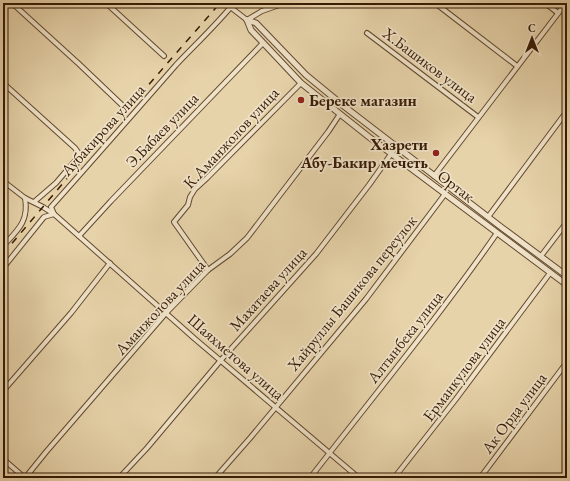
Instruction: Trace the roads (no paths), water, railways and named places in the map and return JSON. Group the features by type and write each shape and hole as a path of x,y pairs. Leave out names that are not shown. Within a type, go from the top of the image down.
{"street":[{"path":"12,3 122,105"},
{"path":"106,3 164,56"},
{"name":"Ортак","path":"225,3 247,20 256,23 306,76 371,128 567,276"},
{"path":"247,20 262,11 286,3"},
{"path":"435,3 517,66"},
{"path":"545,3 558,13"},
{"name":"Х.Башиков улица","path":"434,176 566,3"},
{"name":"Аубакирова улица","path":"54,214 51,207 63,192 110,141 132,114 230,8"},
{"name":"Ортак","path":"247,20 251,30 301,83 391,154 567,286"},
{"name":"Х.Башиков улица","path":"367,33 478,117"},
{"name":"Э.Бабаев улица","path":"79,236 263,43"},
{"path":"3,83 75,148 80,155 56,183 34,202"},
{"name":"К.Аманжолов улица","path":"208,270 174,222 188,205 190,196 195,189 208,178 301,83"},
{"path":"488,217 567,111"},
{"name":"Аманжолова улица","path":"25,478 166,313 208,270 230,254 247,238 340,114"},
{"name":"Махатаева улица","path":"119,478 147,448 221,360 316,254 396,147"},
{"name":"Шаяхметова улица","path":"3,180 25,198 54,214 166,313 358,478"},
{"name":"Хайруллы Башикова переулок","path":"215,478 371,294 445,194"},
{"path":"3,246 25,219 27,208 25,198"},
{"path":"3,268 44,217 54,214"},
{"path":"541,256 567,222"},
{"name":"Алтынбека улица","path":"310,478 425,331 496,233"},
{"path":"3,391 71,313 110,263"},
{"name":"Ерманкулова улица","path":"394,478 456,399 550,273"},
{"name":"Ак Орда улица","path":"480,478 567,362"},
{"path":"3,459 25,478"},
{"path":"561,478 567,470"}],"railway":[{"path":"3,254 220,3"}],"place":[{"name":"Береке магазин","path":"301,100"},
{"name":"Хазрети Абу-Бакир мечеть","path":"436,153"}]}
